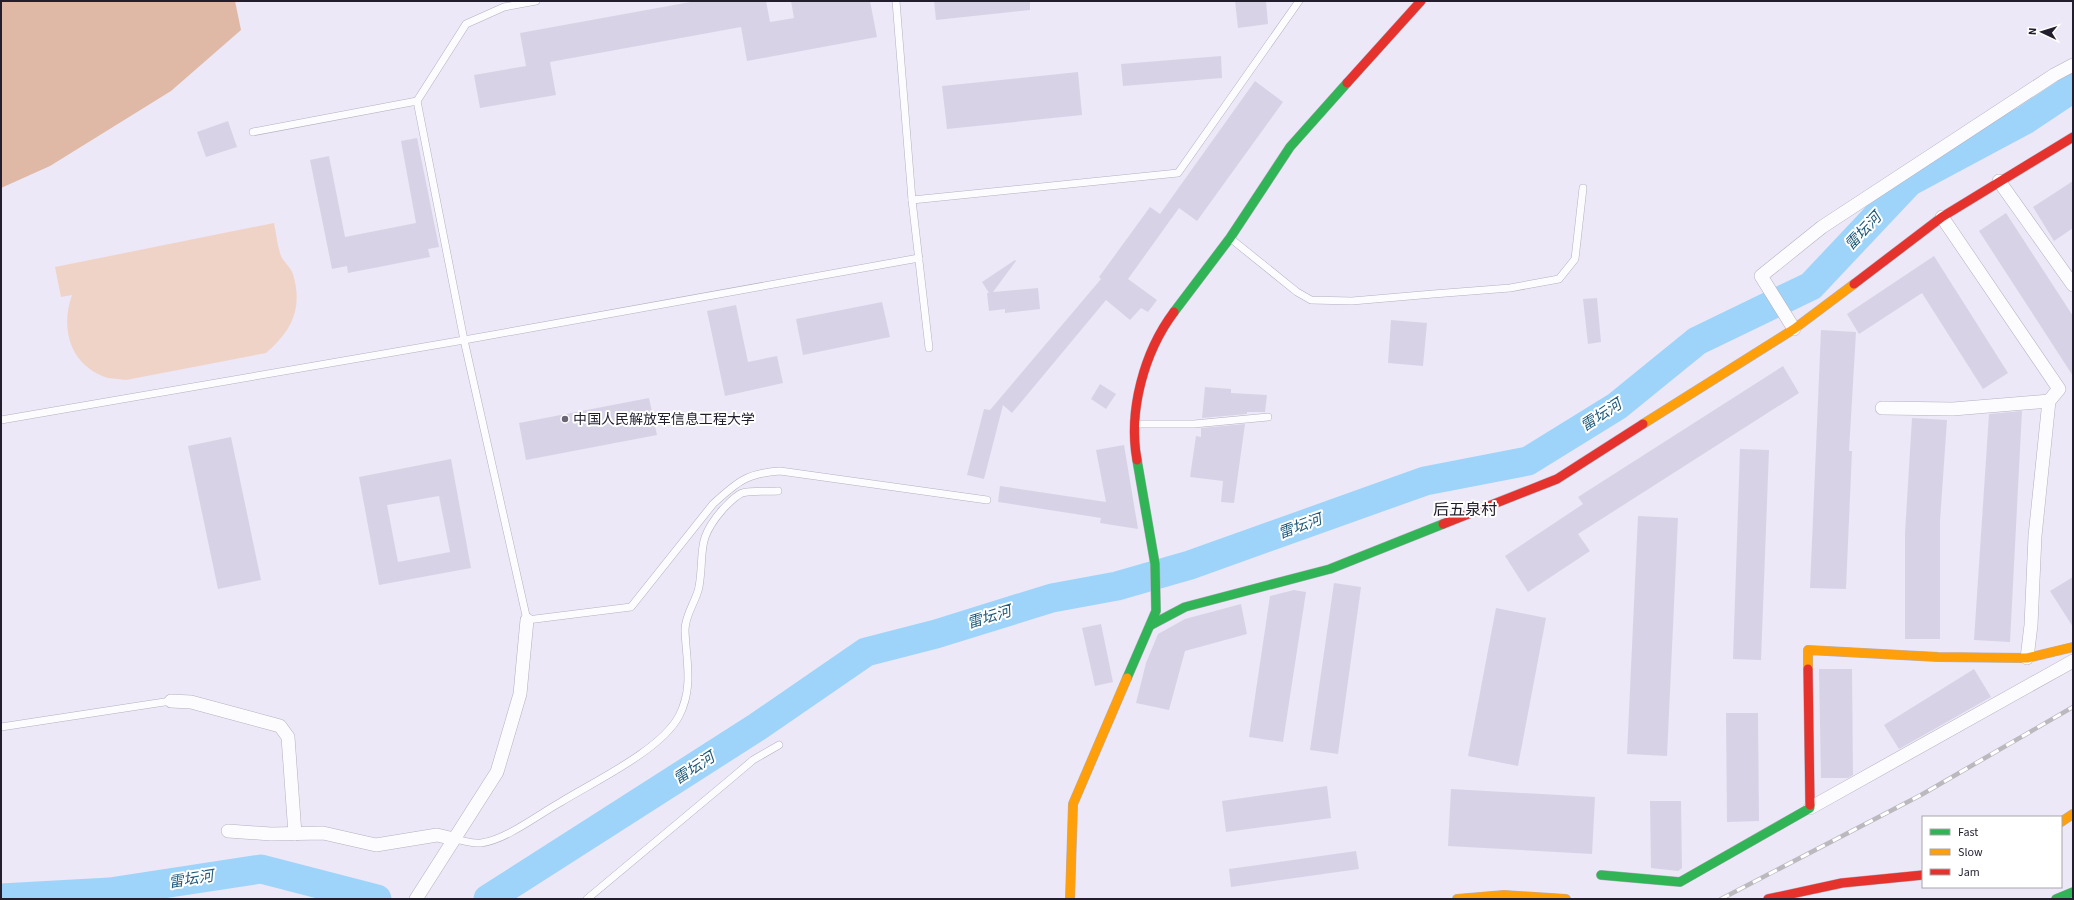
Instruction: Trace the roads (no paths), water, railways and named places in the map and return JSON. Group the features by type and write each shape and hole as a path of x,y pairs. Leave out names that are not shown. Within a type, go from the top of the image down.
{"main road":[{"path":"1070,899 1073,804 1156,611 1156,564 1136,457 1134,424 1137,399 1145,370 1165,324 1230,238 1290,147 1421,1"},
{"path":"1151,625 1185,607 1330,569 1557,479 1794,329 1942,217 2073,137"},
{"path":"1601,875 1680,882 1810,808 1808,650 1938,657 2027,658 2073,647"},
{"path":"2062,821 2073,814"},
{"path":"1768,899 1842,883 1922,875"},
{"path":"2056,899 2073,892"},
{"path":"1457,899 1504,895 1566,899"}],"street":[{"path":"1794,329 1761,276 1822,227 2073,65"},
{"path":"2000,181 2073,285"},
{"path":"1942,217 2059,389 2049,401 2035,536 2031,625 2027,658"},
{"path":"1882,408 1953,409 2049,401"},
{"path":"416,899 497,772 520,694 526,620"},
{"path":"1810,808 2073,661"},
{"path":"171,701 191,702 280,726 288,737 294,834"},
{"path":"228,831 294,834 323,833 376,845 438,835 454,839"}],"lane":[{"path":"536,1 504,7 466,24 417,100 464,340 526,620 631,607 713,504 728,490 760,472 780,471 987,500"},
{"path":"896,1 912,200 929,348"},
{"path":"912,200 1178,173 1299,1"},
{"path":"253,132 417,100"},
{"path":"1230,238 1297,292 1311,300 1352,300 1510,288 1559,279 1575,259 1583,188"},
{"path":"1,420 464,340 919,258"},
{"path":"1134,424 1194,424 1268,417"},
{"path":"454,839 480,843 504,835 620,766 662,738 673,726 683,708 687,695 690,672 686,622 698,588 702,546 705,535 718,515 729,502 742,494 778,491"},
{"path":"1,728 171,701"},
{"path":"588,899 733,776 753,760 779,745"}],"waterway":[{"name":"雷坛河","path":"488,899 757,727 866,652 936,634 1052,598 1117,586 1190,565 1425,481 1528,461 1617,406 1697,341 1811,286 1909,182 2025,120 2073,88"},
{"name":"雷坛河","path":"1,898 110,892 261,869 377,899"}],"railway":[{"path":"1721,899 1921,795 2073,707"}],"place":[{"name":"中国人民解放军信息工程大学","path":"565,419"}],"district":[{"name":"后五泉村","path":"1465,509"}]}
